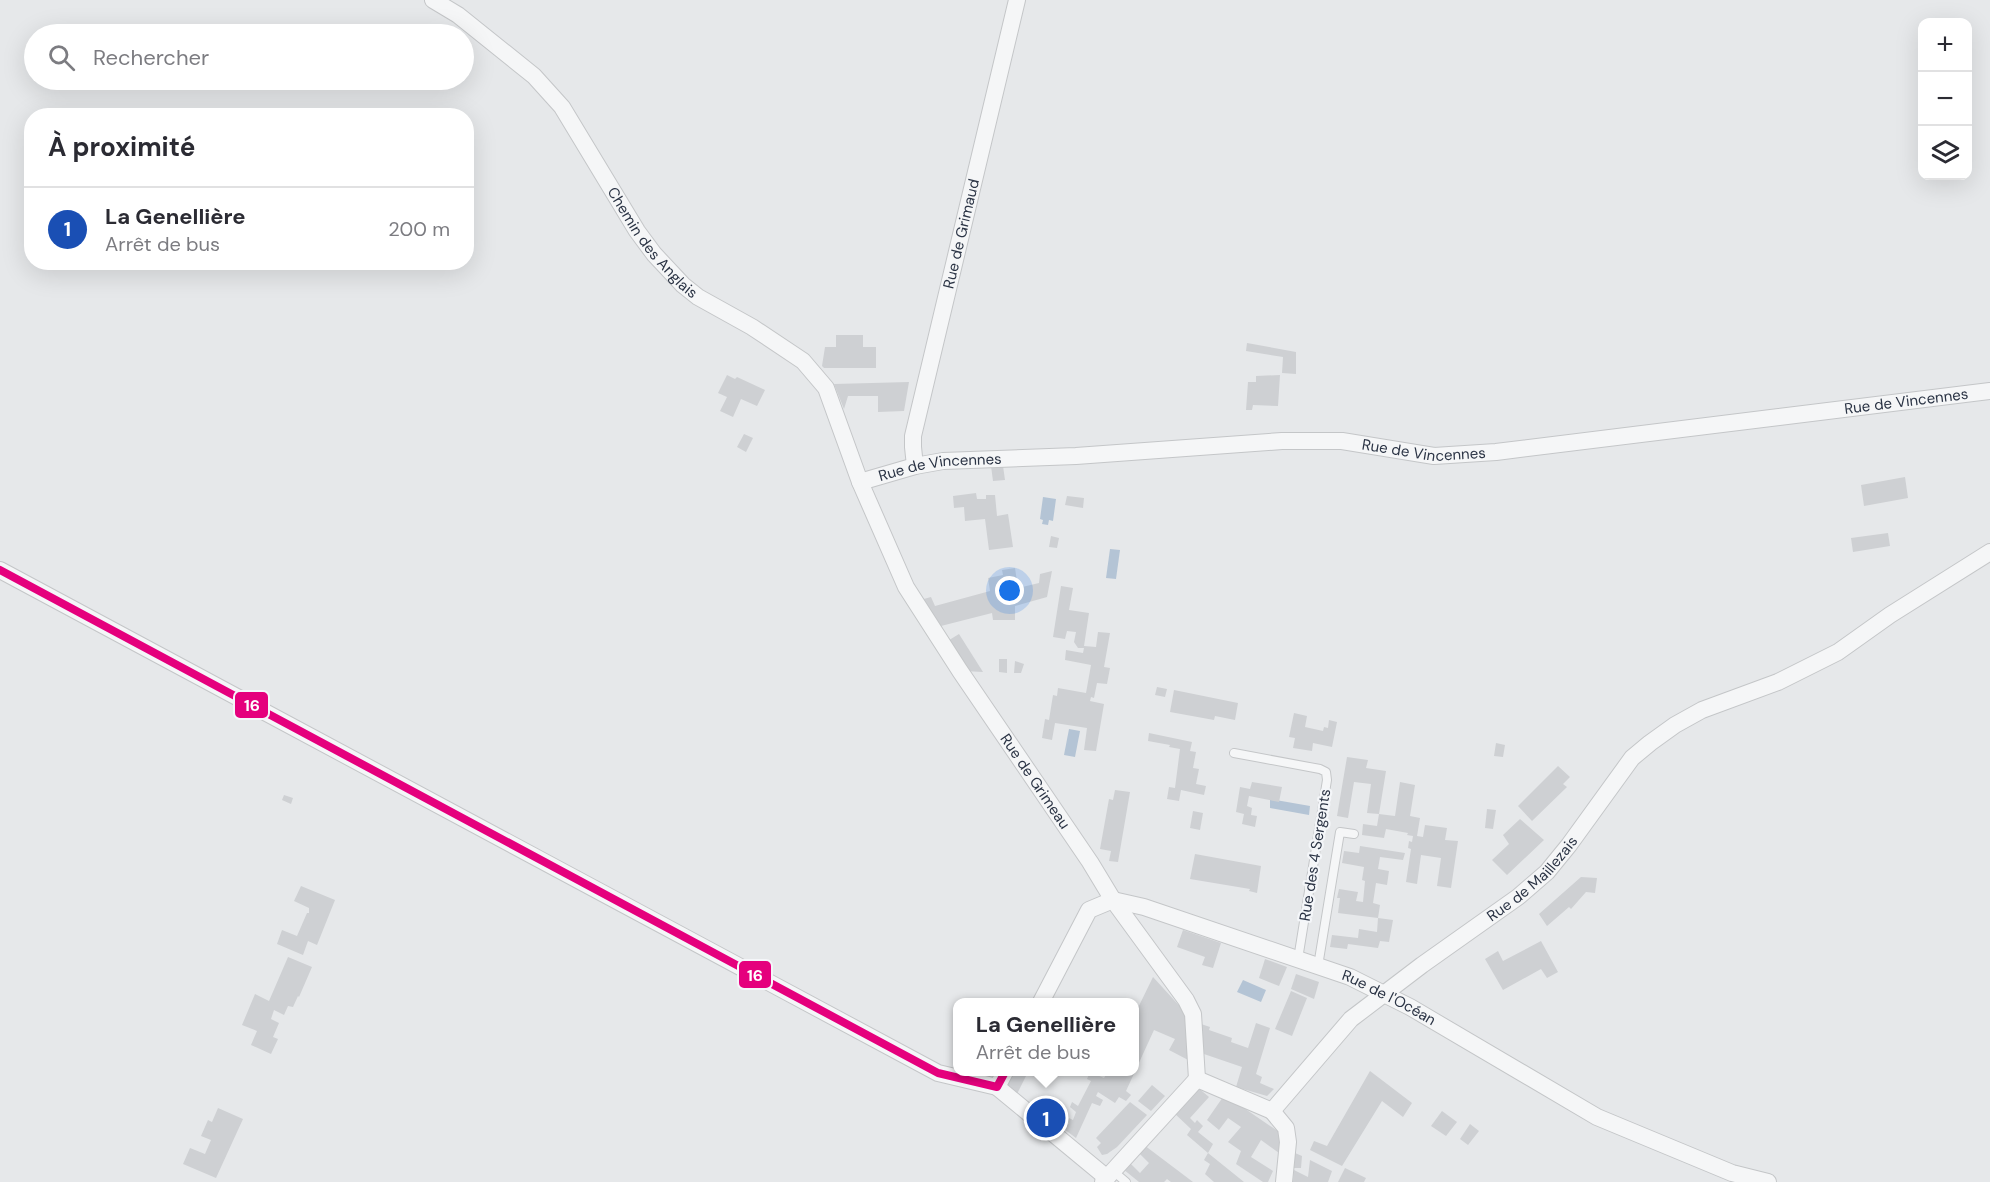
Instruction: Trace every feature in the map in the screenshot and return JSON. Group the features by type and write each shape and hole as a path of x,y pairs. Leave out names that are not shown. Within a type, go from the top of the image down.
{"street":[{"name":"Chemin des Anglais","path":"434,0 469,24"},
{"name":"Rue de Grimaud","path":"915,466 913,436 1017,0"},
{"name":"Chemin des Anglais","path":"474,28 534,76 561,107 637,231 654,254 683,285 698,297 752,327 803,361 826,388 860,482"},
{"name":"Rue de Vincennes","path":"860,482 915,466 943,461 1076,456 1282,441 1342,441 1434,456 1496,452 1990,391"},
{"name":"Rue de Grimeau","path":"860,482 906,587 1113,900 1186,1000 1192,1014 1197,1079"},
{"name":"Rue de Maillezais","path":"1272,1112 1351,1019 1518,897 1547,872 1632,758 1650,743 1675,725 1702,710 1778,682 1838,652 1890,615 1990,552"},
{"path":"0,570 938,1073 997,1088 1108,1177 1197,1079 1272,1112 1286,1128 1288,1142 1284,1182"},
{"name":"Rue de l'Océan","path":"1113,900 1144,907 1350,977 1384,993 1597,1117 1732,1173 1768,1182"},
{"path":"1043,998 1089,910 1113,900"},
{"path":"997,1088 1003,1076"}],"lane":[{"name":"Rue des 4 Sergents","path":"1234,753 1326,772 1327,780 1298,959"},
{"path":"1318,966 1340,832 1354,834"},
{"path":"1108,1177 1126,1182"}],"water":[{"path":"1043,497 1056,499 1053,521 1049,520 1048,525 1042,524 1043,520 1040,519"},
{"path":"1110,549 1120,550 1116,579 1106,578"},
{"path":"1069,729 1080,731 1075,757 1064,755"},
{"path":"1270,799 1310,806 1309,815 1270,808"},
{"path":"1243,980 1266,990 1261,1002 1237,992"}],"building":[{"path":"836,335 863,335 863,347 876,347 876,368 824,368 822,366 825,347 836,347"},
{"path":"1247,343 1296,352 1296,374 1282,373 1283,357 1246,351"},
{"path":"727,375 735,379 737,377 765,390 757,406 741,399 733,417 720,411 727,397 718,393"},
{"path":"1280,375 1278,406 1253,405 1252,410 1246,410 1248,382 1256,382 1256,376"},
{"path":"909,382 904,411 878,412 878,396 848,396 844,409 834,384"},
{"path":"744,434 753,438 746,452 737,447"},
{"path":"991,466 1003,466 1005,480 993,481"},
{"path":"1905,477 1908,498 1864,506 1861,485"},
{"path":"976,493 977,499 986,499 986,495 995,495 997,516 1008,514 1013,547 989,550 985,519 965,521 964,507 954,508 953,496"},
{"path":"1067,496 1084,498 1083,508 1065,505"},
{"path":"1888,533 1890,546 1853,552 1851,538"},
{"path":"1051,536 1059,538 1057,548 1049,547"},
{"path":"1015,568 1018,588 1039,583 1040,574 1052,571 1047,597 1015,606 1015,620 993,620 992,613 937,627 920,600 931,597 935,606 990,591 988,578 1003,575 1002,570"},
{"path":"1061,586 1073,588 1069,610 1089,613 1084,646 1096,647 1098,632 1110,633 1104,667 1110,668 1107,684 1097,683 1094,698 1091,697 1090,701 1104,704 1096,751 1084,750 1087,728 1055,723 1052,740 1042,738 1045,719 1049,720 1053,695 1057,696 1058,688 1086,693 1091,665 1065,660 1066,650 1083,653 1084,648 1078,648 1074,642 1076,632 1067,631 1065,639 1053,637"},
{"path":"959,634 983,672 964,671 946,642"},
{"path":"999,659 1007,659 1007,673 999,672"},
{"path":"1015,661 1024,664 1021,673 1014,673"},
{"path":"1157,687 1167,689 1165,697 1155,695"},
{"path":"1174,690 1238,703 1235,720 1215,716 1214,720 1170,712"},
{"path":"1294,713 1307,716 1305,727 1323,731 1324,727 1328,728 1329,720 1337,722 1332,747 1313,743 1312,751 1293,748 1295,738 1289,737"},
{"path":"1149,733 1192,742 1190,751 1196,752 1193,768 1199,769 1196,784 1206,786 1204,795 1181,790 1179,801 1167,799 1169,787 1175,788 1180,749 1148,741"},
{"path":"1496,743 1505,745 1503,757 1494,756"},
{"path":"1347,757 1368,760 1366,768 1386,771 1379,814 1367,813 1371,784 1354,782 1348,818 1337,816"},
{"path":"1558,766 1570,777 1563,784 1567,787 1532,821 1518,806"},
{"path":"1252,782 1282,787 1279,802 1249,796 1247,806 1252,808 1251,815 1257,816 1255,827 1242,824 1244,814 1236,812 1240,787 1250,789"},
{"path":"1400,782 1415,785 1410,816 1420,818 1417,836 1423,837 1425,825 1447,828 1445,840 1458,841 1451,888 1437,886 1441,858 1421,855 1417,884 1406,882 1411,849 1408,848 1409,841 1412,842 1413,836 1407,835 1408,833 1386,829 1384,838 1362,835 1363,824 1377,826 1379,814 1395,816"},
{"path":"1115,790 1130,792 1118,862 1109,861 1111,851 1100,849 1109,799 1113,800"},
{"path":"284,795 293,798 291,804 282,800"},
{"path":"1487,809 1496,810 1493,829 1485,828"},
{"path":"1193,811 1203,813 1200,830 1190,828"},
{"path":"1520,819 1544,840 1507,875 1492,860 1509,844 1503,835"},
{"path":"1360,846 1405,853 1403,860 1380,857 1378,869 1389,871 1387,885 1376,883 1373,903 1380,905 1378,918 1338,913 1339,889 1358,892 1356,901 1363,902 1364,867 1342,863 1344,851 1359,853"},
{"path":"1195,854 1261,866 1257,893 1249,891 1250,889 1190,879"},
{"path":"1581,877 1597,878 1595,893 1586,892 1571,909 1569,907 1547,926 1539,914"},
{"path":"301,886 335,900 317,945 308,941 303,955 277,944 282,930 297,936 309,913 309,908 294,901"},
{"path":"1378,918 1393,920 1389,942 1380,941 1378,948 1348,944 1347,949 1330,947 1332,935 1358,938 1359,929 1377,932"},
{"path":"1183,930 1221,943 1213,968 1202,965 1205,957 1177,947"},
{"path":"1541,941 1558,972 1547,978 1541,969 1503,990 1485,959 1498,951 1503,961"},
{"path":"288,957 312,967 293,1007 288,1006 284,1015 274,1010 271,1019 279,1023 273,1037 278,1039 271,1054 251,1045 257,1031 242,1025 255,994 269,1001"},
{"path":"1265,959 1287,967 1279,986 1259,978"},
{"path":"1296,974 1319,982 1314,999 1291,989"},
{"path":"1153,977 1185,1012 1192,1062 1169,1050 1175,1039 1154,1030 1139,1063 1139,1006"},
{"path":"1291,991 1307,998 1292,1036 1275,1029"},
{"path":"1198,1023 1210,1027 1209,1030 1232,1038 1231,1042 1248,1048 1256,1023 1270,1028 1256,1074 1262,1077 1260,1083 1274,1089 1267,1096 1236,1087 1242,1067 1201,1053"},
{"path":"1370,1071 1412,1103 1403,1117 1382,1101 1342,1166 1310,1150 1314,1141 1327,1146"},
{"path":"1011,1076 1026,1076 1017,1094 1006,1086"},
{"path":"1088,1076 1104,1078 1105,1076 1133,1076 1126,1091 1131,1095 1126,1101 1119,1097 1115,1103 1098,1092 1096,1096 1103,1100 1100,1106 1092,1103 1076,1138 1064,1129 1069,1123 1069,1118 1073,1120 1076,1112 1070,1107 1072,1102 1078,1106 1091,1081 1087,1079"},
{"path":"1152,1085 1165,1096 1151,1111 1138,1101"},
{"path":"1196,1086 1209,1097 1190,1118 1195,1123 1197,1120 1203,1126 1198,1132 1213,1144 1208,1153 1187,1135 1191,1129 1173,1112"},
{"path":"1223,1097 1238,1104 1282,1134 1279,1153 1261,1140 1251,1157 1273,1171 1268,1182 1263,1182 1236,1164 1241,1151 1228,1142 1241,1127 1228,1118 1219,1130 1207,1120"},
{"path":"1130,1102 1147,1115 1117,1147 1102,1155 1097,1147 1101,1143 1096,1138"},
{"path":"218,1108 243,1119 216,1178 183,1164 190,1148 205,1154 211,1140 201,1136 208,1120 212,1122"},
{"path":"1442,1111 1457,1122 1446,1136 1431,1126"},
{"path":"1470,1124 1479,1131 1468,1145 1460,1139"},
{"path":"1144,1145 1193,1182 1171,1182 1167,1179 1164,1182 1139,1182 1123,1169 1129,1162 1140,1173 1149,1163 1138,1152"},
{"path":"1208,1153 1244,1182 1214,1182 1205,1174 1210,1164 1204,1160"},
{"path":"1295,1153 1302,1156 1301,1168 1294,1168"},
{"path":"1310,1160 1332,1171 1328,1182 1293,1182 1294,1170 1308,1177"},
{"path":"1345,1168 1366,1178 1364,1182 1338,1182"}],"transit line":[{"name":"16","path":"0,570 938,1073 997,1087 1003,1076"}],"place":[{"name":"La Genellière","path":"1046,1118"}]}
